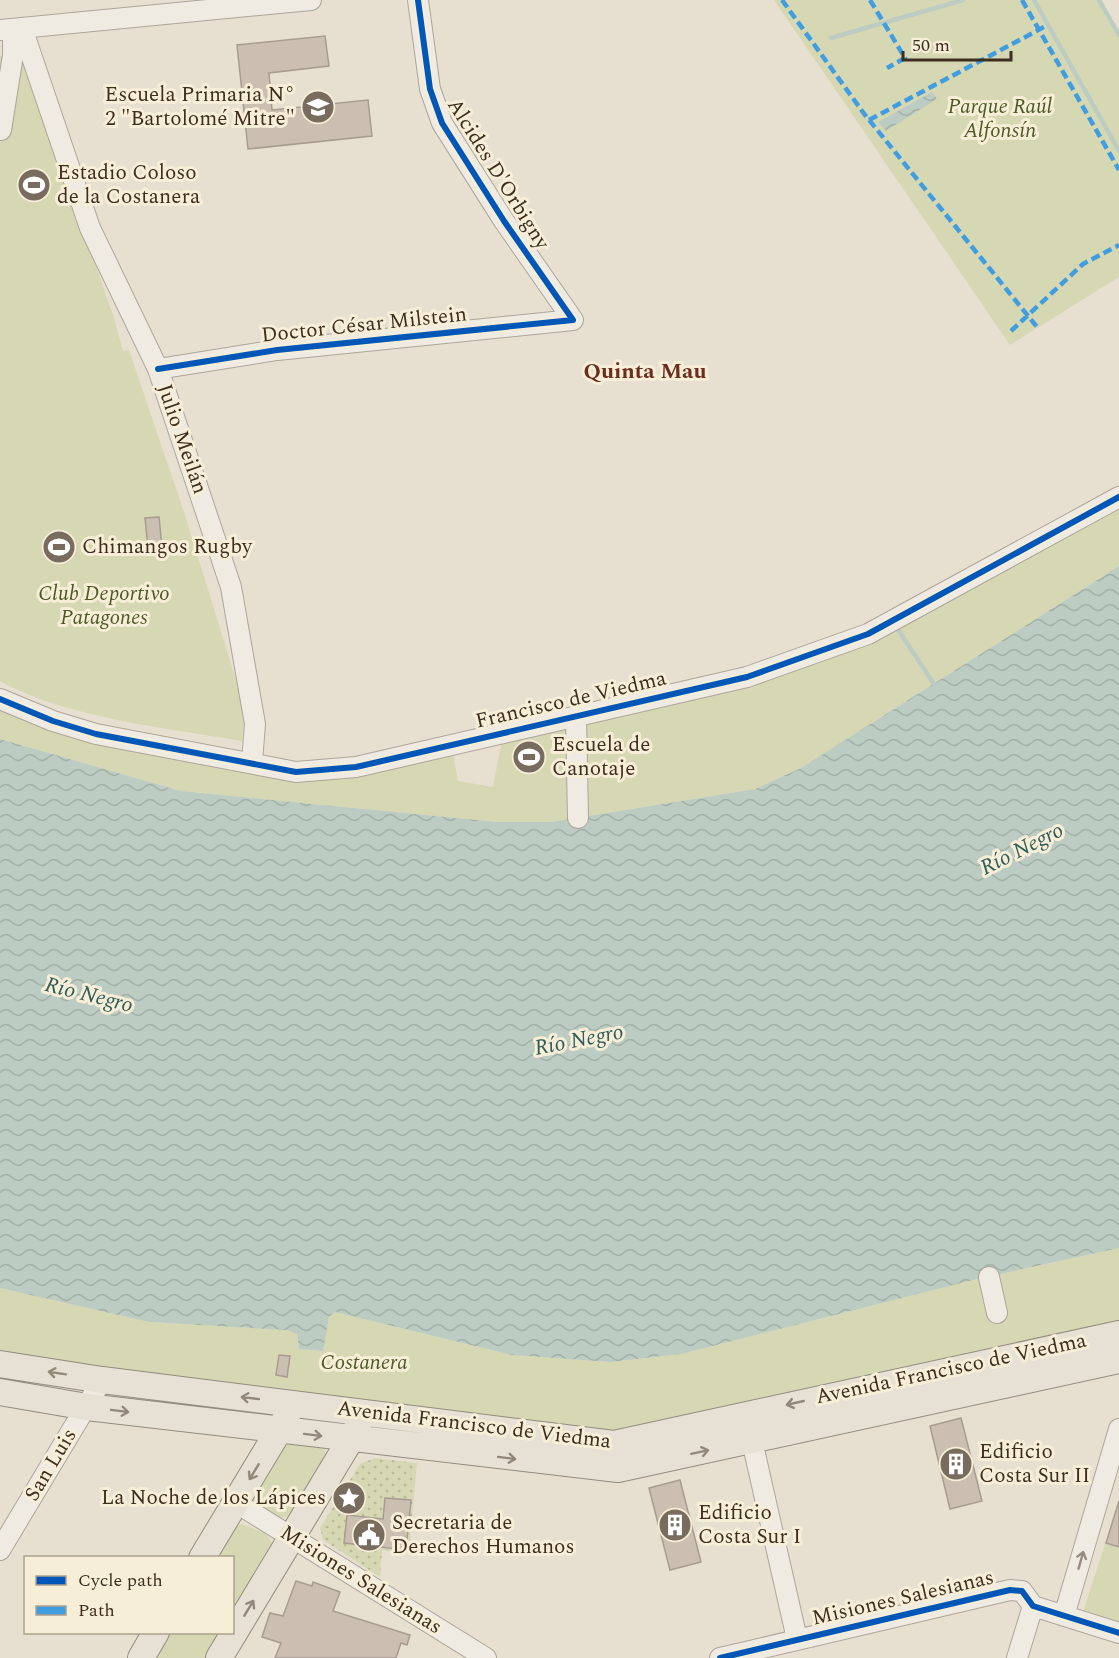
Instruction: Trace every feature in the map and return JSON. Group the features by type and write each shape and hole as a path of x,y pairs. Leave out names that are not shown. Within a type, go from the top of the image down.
{"main road":[{"name":"Avenida Francisco de Viedma","path":"0,1364 102,1380 614,1444 1119,1334"},
{"path":"1074,1343 1081,1369"},
{"name":"Avenida Francisco de Viedma","path":"0,1392 87,1407 279,1431 618,1469 752,1442 1119,1360"},
{"path":"203,1556 294,1404"},
{"path":"234,1633 366,1413"},
{"path":"614,1444 618,1469"},
{"path":"141,1658 155,1634"},
{"path":"219,1658 233,1634"}],"street":[{"path":"1,130 13,55 12,29 169,7 311,0"},
{"name":"Alcides D'Orbigny","path":"418,0 430,89 442,123 504,221 573,320"},
{"name":"Julio Meilán","path":"12,29 90,228 158,369 231,587 255,724 252,762"},
{"name":"Doctor César Milstein","path":"158,369 277,350 573,320"},
{"name":"Francisco de Viedma","path":"0,699 53,721 96,734 296,772 321,772 356,767 747,677 839,646 878,628 1119,497"},
{"path":"576,716 578,818"},
{"path":"989,1277 997,1313"},
{"name":"San Luis","path":"0,1550 102,1380"},
{"path":"746,1414 797,1639"},
{"path":"1064,1616 1119,1429"},
{"name":"Misiones Salesianas","path":"235,1502 477,1655"},
{"name":"Misiones Salesianas","path":"720,1658 1010,1590 1022,1591 1033,1606 1119,1633"},
{"path":"1017,1658 1033,1606"}],"green space":[{"name":"Parque Raúl Alfonsín","path":"774,0 1099,0 1119,35 1119,277 1010,345"},
{"name":"Club Deportivo Patagones","path":"23,54 113,315 123,351 129,350 184,512 245,709 242,741 86,713 27,694 0,681 0,56"},
{"path":"1119,505 1119,566 801,768 755,789 551,822 498,822 181,791 0,739 0,708 300,781 453,753 458,781 493,787 502,740 749,684"},
{"name":"Costanera","path":"1119,1248 1119,1328 613,1438 0,1358 0,1288 149,1322 287,1330 297,1334 299,1349 322,1351 329,1317 335,1312 512,1355 611,1362 681,1354 973,1280"},
{"path":"290,1441 319,1445 324,1448 326,1458 291,1515 280,1519 253,1499 281,1449"},
{"path":"375,1458 417,1463 409,1553 382,1550 380,1577 323,1540 320,1528 360,1464"},
{"path":"1119,1501 1119,1622 1083,1612"},
{"path":"242,1524 266,1534 273,1544 234,1612 234,1556 217,1556 234,1528"},
{"path":"169,1634 220,1634 205,1658 155,1658"}],"water":[{"path":"932,92 937,99 886,131 878,122"},
{"name":"Río Negro","path":"1119,566 1119,1248 973,1280 681,1354 611,1362 512,1355 335,1312 329,1317 323,1351 299,1349 297,1334 286,1330 149,1322 0,1288 0,739 181,791 498,822 551,822 755,789 801,768"}],"building":[{"path":"325,36 329,66 269,73 272,110 368,100 372,136 248,149 237,45"},
{"path":"159,517 162,547 148,548 145,518"},
{"path":"279,1355 290,1356 287,1377 276,1375"},
{"name":"Edificio Costa Sur II","path":"961,1418 982,1501 950,1509 930,1426"},
{"name":"Edificio Costa Sur I","path":"680,1480 701,1562 670,1570 649,1488"},
{"path":"385,1498 411,1500 406,1550 344,1543 347,1515 383,1519"},
{"path":"1119,1501 1119,1547 1106,1543"},
{"path":"296,1581 312,1586 313,1582 340,1592 333,1611 410,1635 407,1645 401,1643 396,1658 275,1658 281,1643 262,1637 270,1613 283,1616"}],"waterway":[{"path":"831,38 963,0"},
{"path":"1034,0 1119,151"},
{"path":"1099,0 1119,35"},
{"path":"899,631 934,684"}],"marked path":[{"path":"782,0 865,115 1037,327"},
{"path":"870,0 905,58 887,68"},
{"path":"1022,0 1119,170"},
{"path":"869,120 1044,27"},
{"path":"1011,331 1083,264 1119,245"}],"cycle path":[{"path":"158,369 277,350 573,320 504,221 442,123 430,89 418,0"},
{"path":"0,699 53,721 96,734 296,772 356,767 747,677 868,634 1119,497"},
{"path":"720,1658 1010,1590 1022,1591 1033,1606 1119,1633"}],"place":[{"name":"Escuela Primaria N° 2 \"Bartolomé Mitre\"","path":"318,107"},
{"name":"Estadio Coloso de la Costanera","path":"34,185"},
{"name":"Chimangos Rugby","path":"59,547"},
{"name":"Escuela de Canotaje","path":"529,757"},
{"name":"Edificio Costa Sur II","path":"956,1464"},
{"name":"La Noche de los Lápices","path":"349,1498"},
{"name":"Edificio Costa Sur I","path":"675,1525"},
{"name":"Secretaria de Derechos Humanos","path":"369,1535"}],"district":[{"name":"Quinta Mau","path":"645,371"}]}
